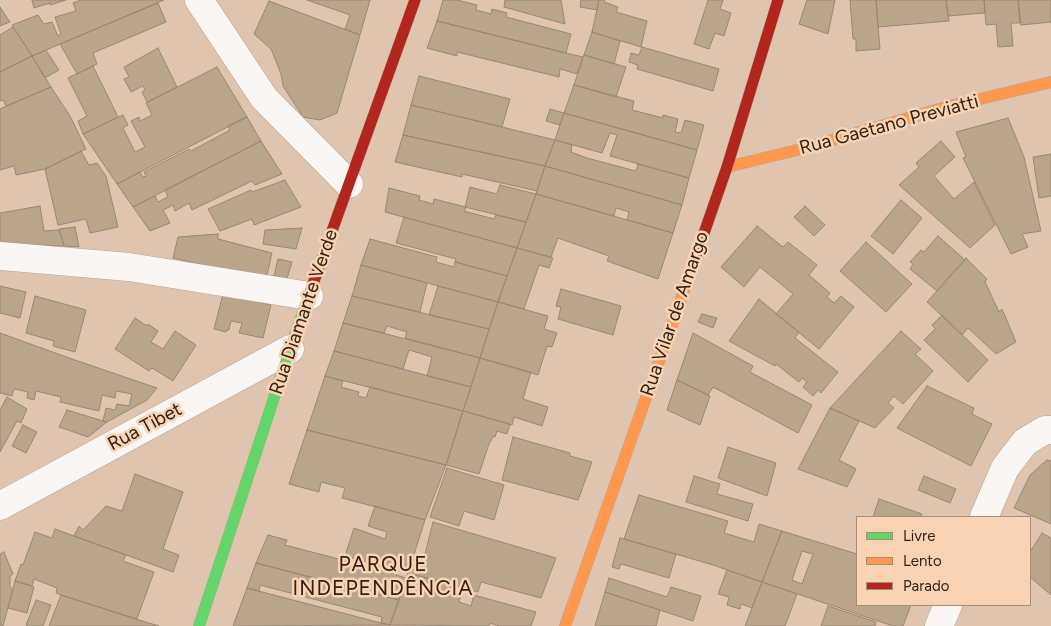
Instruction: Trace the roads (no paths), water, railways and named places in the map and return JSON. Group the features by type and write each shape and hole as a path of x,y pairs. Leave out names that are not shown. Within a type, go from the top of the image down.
{"street":[{"path":"199,0 264,98 350,184"},
{"name":"Rua Diamante Verde","path":"199,626 290,349 415,0"},
{"name":"Rua Vilar de Amargo","path":"565,626 727,167 778,0"},
{"name":"Rua Gaetano Previatti","path":"727,167 1051,82"},
{"path":"0,256 129,268 309,296"},
{"name":"Rua Tibet","path":"0,506 290,349"},
{"path":"984,516 1005,468 1025,442 1045,430 1051,430"},
{"path":"939,626 948,606"}],"district":[{"name":"PARQUE INDEPENDÊNCIA","path":"383,577"}]}
